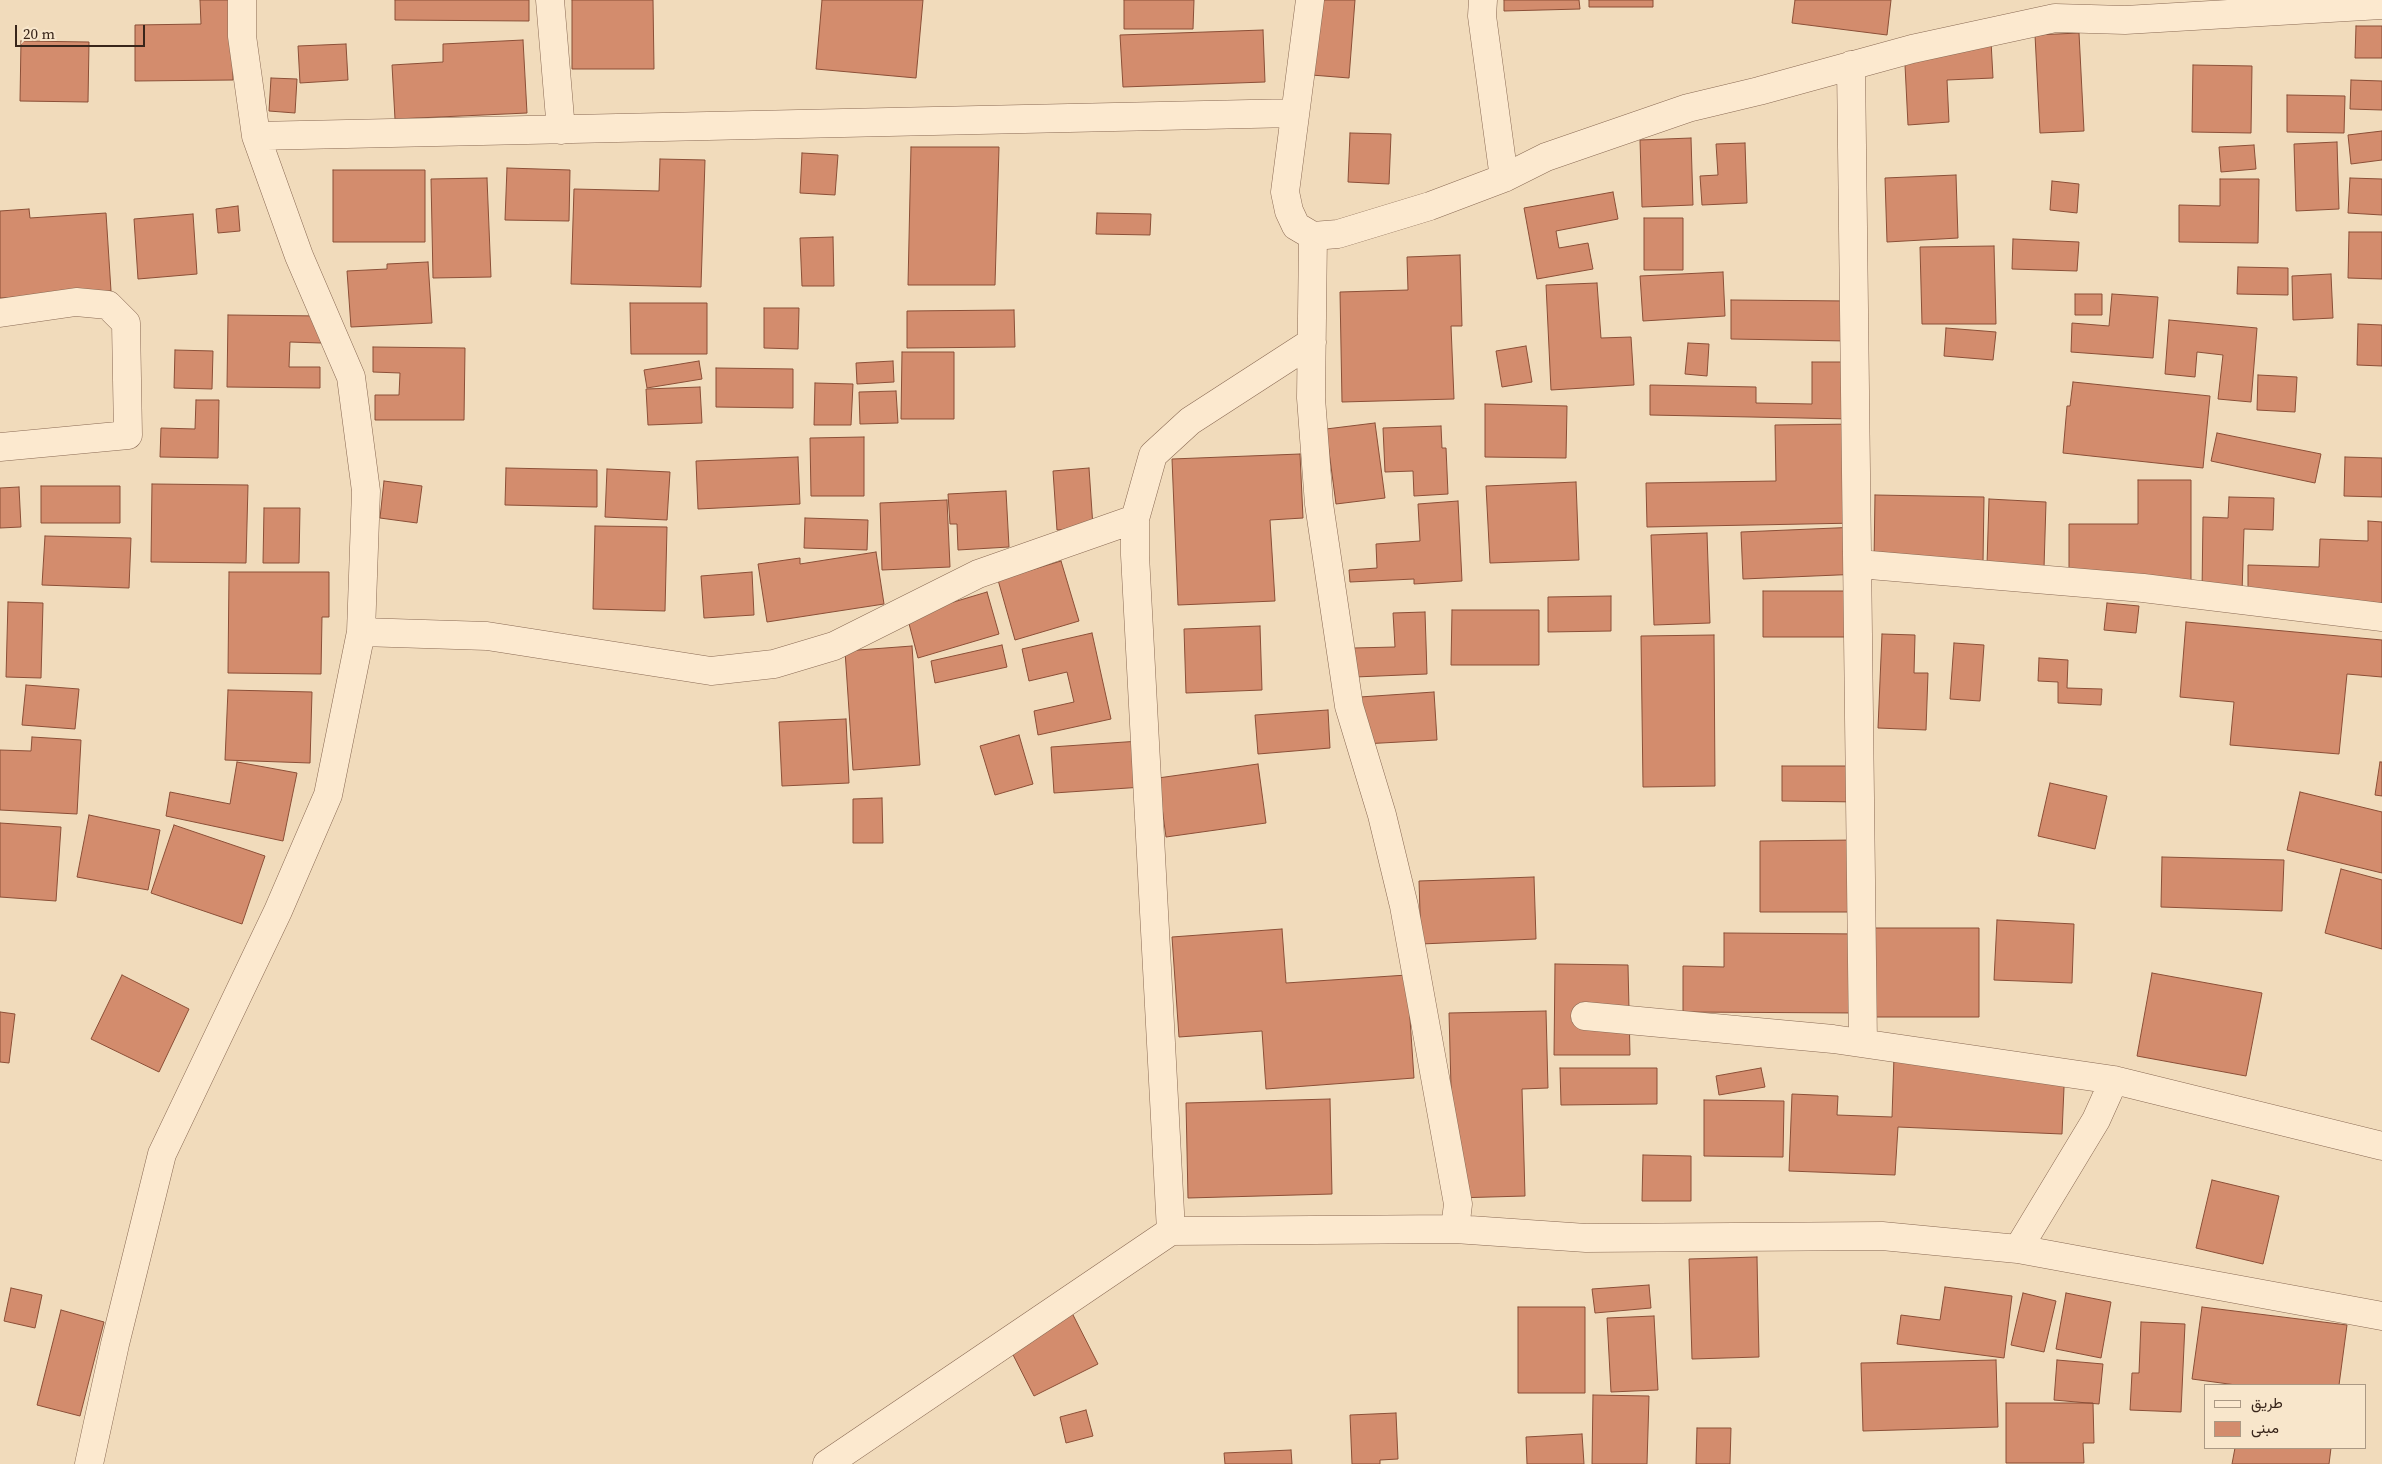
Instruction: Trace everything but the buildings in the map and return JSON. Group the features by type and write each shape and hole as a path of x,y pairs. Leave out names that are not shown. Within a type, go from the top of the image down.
{"street":[{"path":"89,1464 115,1344 162,1154 278,911 328,795 361,632 366,491 352,377 299,256 256,136 242,36 242,0"},
{"path":"550,0 561,130"},
{"path":"1310,0 1285,192 1289,211 1296,226 1314,236 1338,234 1430,206 1504,178 1546,156 1688,108 1759,92 2048,9 2125,20 2382,5"},
{"path":"1483,0 1482,16 1504,178"},
{"path":"1851,66 1863,1043"},
{"path":"256,136 1295,113"},
{"path":"1314,236 1311,398 1319,504 1349,706 1382,815 1404,906 1458,1204 1455,1229"},
{"path":"0,313 76,302 108,305 126,323 128,435 0,447"},
{"path":"1171,1231 1135,555 1135,519 1153,455 1190,421 1312,342"},
{"path":"361,632 487,636 711,671 774,664 834,646 978,574 1135,519"},
{"path":"1858,564 2143,588 2382,617"},
{"path":"1585,1016 1863,1043 2114,1080 2382,1146"},
{"path":"2018,1249 2096,1120 2114,1080"},
{"path":"827,1464 1171,1231 1455,1229 1586,1238 1882,1236 2018,1249 2382,1316"}]}
